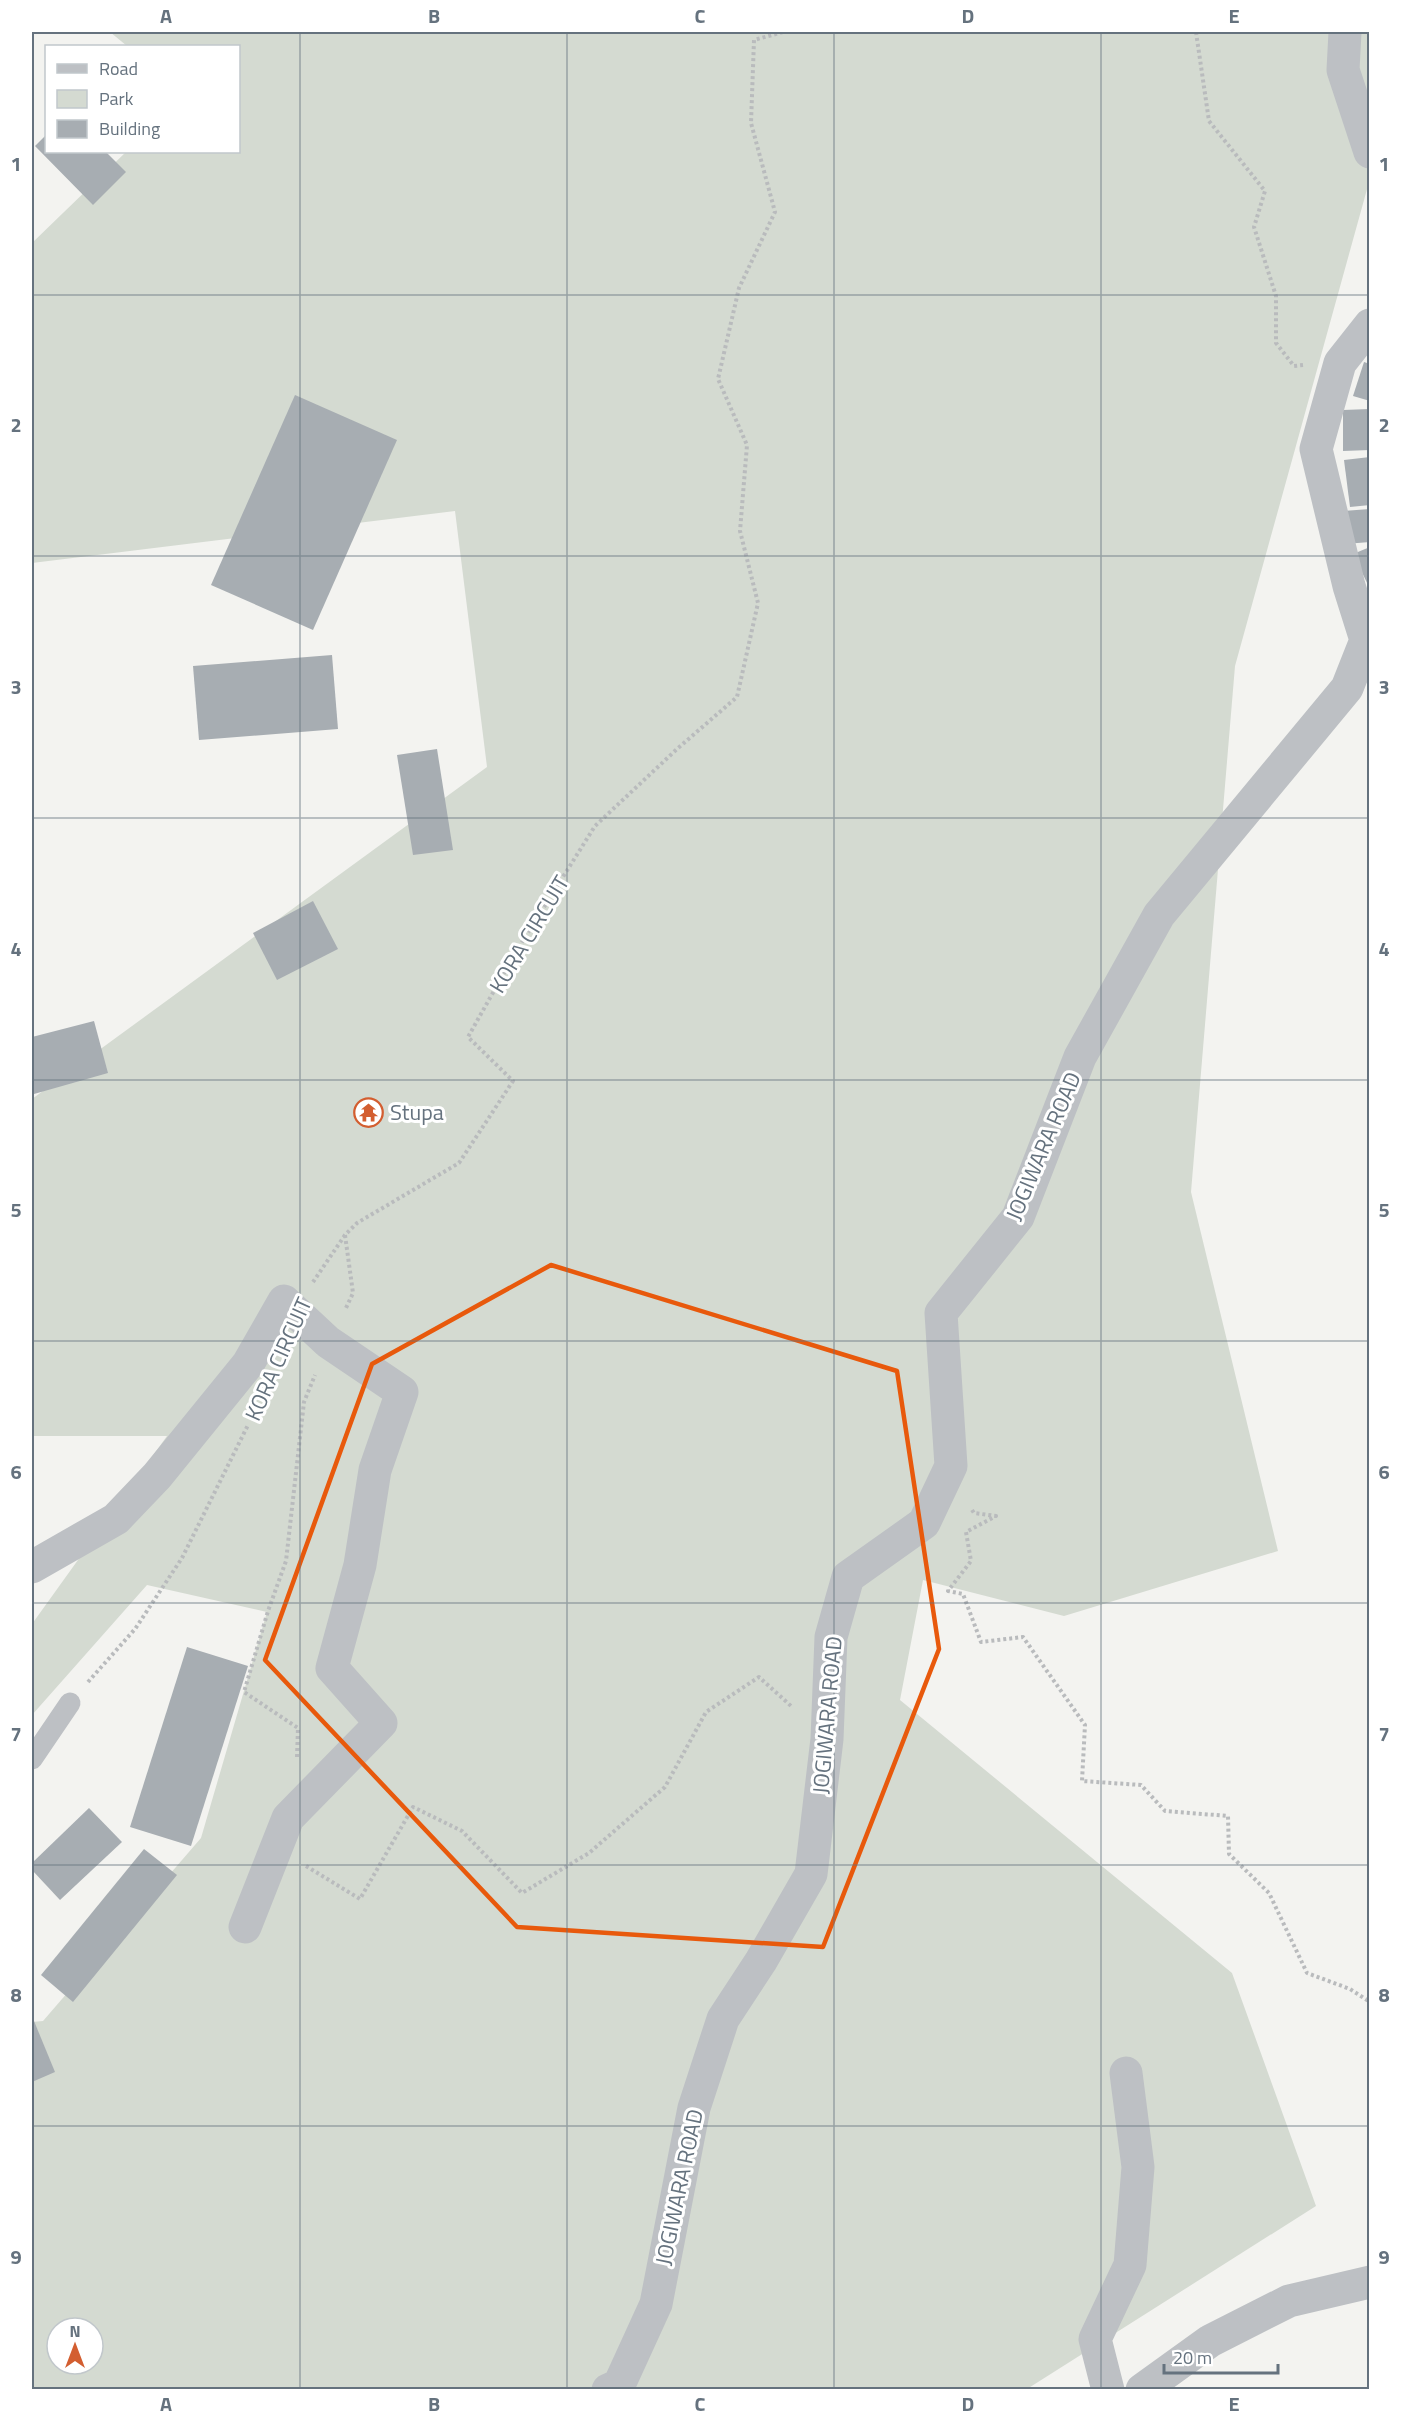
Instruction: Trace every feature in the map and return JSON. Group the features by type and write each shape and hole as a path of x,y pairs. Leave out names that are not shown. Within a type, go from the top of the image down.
{"street":[{"path":"1345,32 1343,70 1370,152"},
{"name":"JOGIWARA ROAD","path":"608,2390 619,2385 656,2304 694,2108 723,2019 761,1961 810,1874 827,1738 831,1637 848,1577 924,1523 951,1466 941,1313 1018,1217 1080,1057 1159,915 1347,688 1366,640 1349,586 1316,449 1340,363 1370,325"},
{"path":"32,1567 116,1519 157,1476 248,1364 284,1301 328,1342 402,1392 375,1470 360,1565 332,1668 381,1723 288,1818 245,1927"},
{"path":"1108,2390 1095,2339 1130,2265 1138,2167 1126,2073"},
{"path":"1142,2390 1210,2341 1289,2301 1370,2282"}],"lane":[{"path":"32,1759 70,1703"}],"path":[{"name":"KORA CIRCUIT","path":"309,1292 345,1235 357,1223 459,1163 513,1082 468,1037 517,950 595,826 676,749 737,697 758,603 740,531 747,445 718,379 739,288 775,212 751,123 754,40 783,32"},
{"path":"1196,32 1209,121 1265,191 1254,227 1276,296 1276,343 1294,366 1340,363"},
{"path":"296,1810 298,1728 244,1692 268,1611 286,1561 304,1402 328,1342 353,1293 345,1235"},
{"name":"KORA CIRCUIT","path":"70,1703 135,1629 176,1566 252,1418"},
{"path":"969,1505 974,1513 996,1516 966,1532 971,1561 948,1591 963,1594 981,1642 1023,1637 1067,1699 1085,1725 1082,1781 1141,1785 1165,1811 1228,1816 1229,1854 1269,1893 1307,1973 1350,1989 1370,2002"},
{"path":"304,1865 360,1899 413,1807 462,1831 522,1893 589,1853 665,1787 706,1712 759,1677 827,1738"}],"highlighted area":[{"path":"551,1265 897,1371 939,1649 823,1947 517,1927 265,1660 372,1364"}],"green space":[{"path":"110,32 1369,32 1369,182 1235,666 1191,1192 1278,1551 1064,1616 923,1580 900,1700 1232,1973 1316,2206 1027,2389 32,2389 32,2022 43,2021 201,1838 267,1612 147,1585 32,1715 32,1624 167,1436 32,1436 32,1099 487,767 455,511 32,563 32,243 125,153 240,153 240,45 126,45"}],"building":[{"path":"45,136 45,153 107,153 126,172 93,205 35,146"},
{"path":"1364,362 1370,364 1370,401 1353,396"},
{"path":"295,395 397,440 313,630 211,585"},
{"path":"1370,409 1370,450 1343,451 1343,410"},
{"path":"1370,457 1370,505 1350,507 1344,460"},
{"path":"1370,509 1370,542 1345,544 1343,511"},
{"path":"1370,547 1370,589 1353,554"},
{"path":"332,655 338,729 199,740 193,666"},
{"path":"437,749 453,850 413,855 397,755"},
{"path":"313,901 338,949 277,980 253,933"},
{"path":"94,1021 108,1073 34,1094 32,1037"},
{"path":"187,1647 248,1666 191,1846 130,1827"},
{"path":"89,1808 122,1842 60,1900 32,1870 32,1863"},
{"path":"144,1849 177,1875 73,2002 41,1975"},
{"path":"34,2021 55,2072 32,2082 32,2022"}],"place":[{"name":"Stupa","path":"369,1112"}]}
